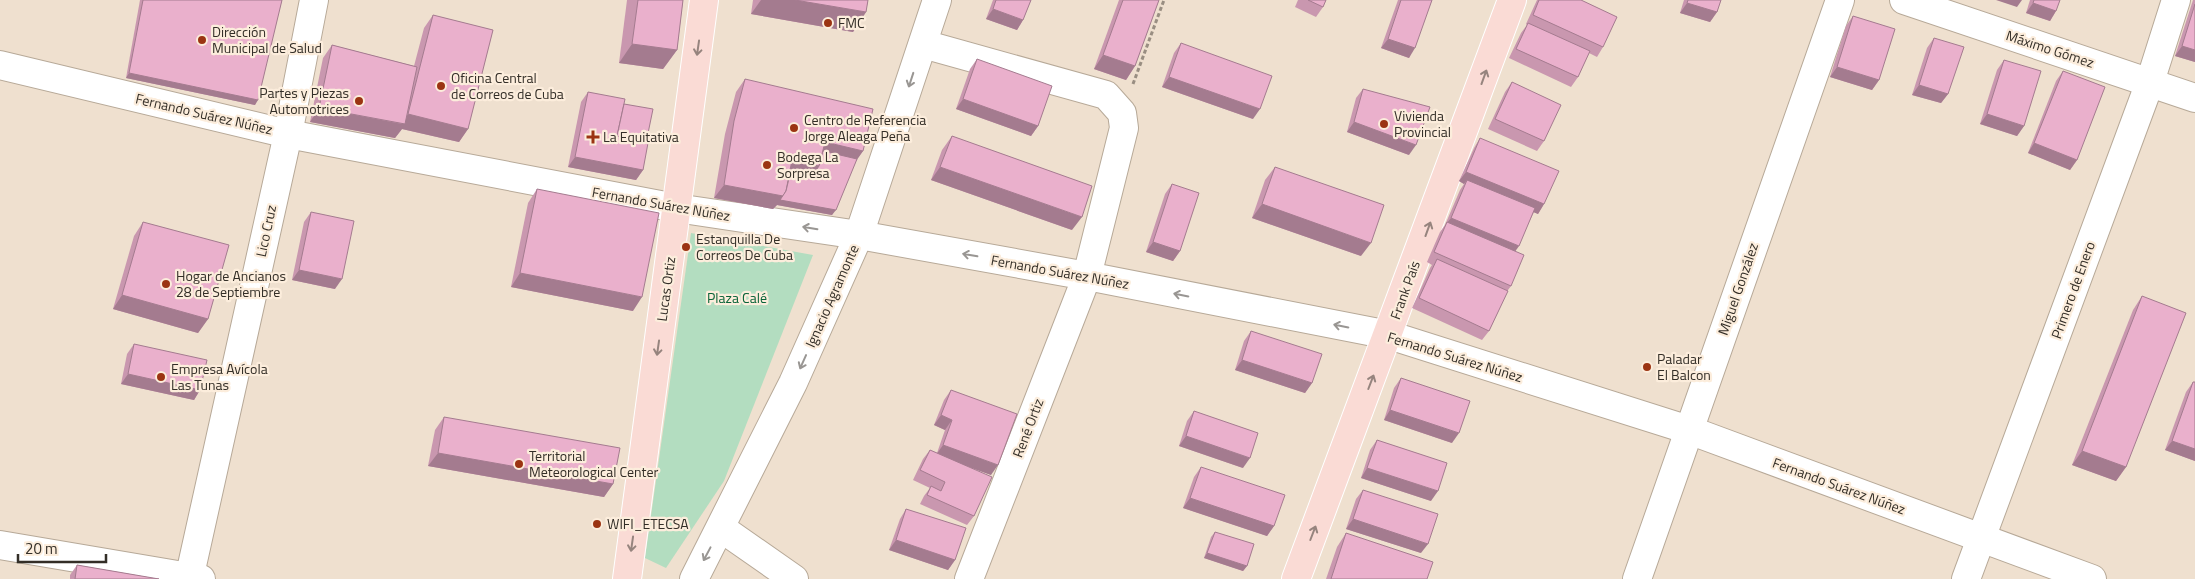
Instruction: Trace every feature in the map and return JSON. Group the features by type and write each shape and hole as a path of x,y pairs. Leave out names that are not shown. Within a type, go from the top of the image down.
{"main road":[{"name":"Lucas Ortiz","path":"627,579 704,0"},
{"name":"Frank País","path":"1296,579 1389,335 1512,0"}],"street":[{"name":"Lico Cruz","path":"193,578 288,134 314,0"},
{"name":"Ignacio Agramonte","path":"694,579 793,383 859,235 937,0"},
{"name":"Miguel González","path":"1637,579 1840,0"},
{"name":"Máximo Gómez","path":"1904,0 2195,98"},
{"name":"Primero de Enero","path":"1966,579 2150,82 2176,0"},
{"path":"923,44 1106,95 1122,113"},
{"name":"Fernando Suárez Núñez","path":"0,65 288,134 676,208 859,235 1087,276 1389,335 1689,430 2092,579"},
{"name":"René Ortiz","path":"969,579 1087,276 1124,128 1122,113"},
{"path":"721,528 794,579"},
{"path":"0,545 193,578"}],"path":[{"path":"1122,113 1164,0"}],"green space":[{"name":"Plaza Calé","path":"691,233 813,255 724,481 666,568 645,558"}],"building":[{"name":"Dirección Municipal de Salud","path":"143,0 282,0 258,100 129,73"},
{"path":"638,0 683,0 677,50 632,44"},
{"path":"795,0 868,0 866,12"},
{"path":"996,0 1031,0 1023,20 993,9"},
{"path":"1123,0 1159,0 1135,66 1103,55"},
{"path":"1308,0 1326,0 1323,7"},
{"path":"1401,0 1432,0 1415,48 1388,39"},
{"path":"1539,0 1581,0 1617,17 1603,47 1533,15"},
{"path":"1688,0 1721,0 1717,12 1687,3"},
{"path":"2034,0 2060,0 2056,11 2033,3"},
{"path":"2195,4 2195,50 2182,46"},
{"name":"Oficina Central de Correos de Cuba","path":"433,15 493,30 468,129 408,114"},
{"path":"1853,16 1895,29 1879,80 1837,67"},
{"path":"1528,23 1590,51 1578,77 1516,49"},
{"path":"1934,38 1964,47 1948,94 1919,85"},
{"path":"1181,43 1272,76 1260,109 1169,77"},
{"name":"Partes y Piezas Automotrices","path":"332,45 417,67 405,124 319,108"},
{"path":"977,59 1052,86 1038,126 963,99"},
{"path":"2004,60 2041,71 2024,126 1987,114"},
{"path":"2063,71 2105,87 2077,160 2034,143"},
{"path":"745,79 873,109 863,151 825,142 819,166 792,160 786,191 783,196 724,185 734,121"},
{"path":"1512,82 1561,105 1544,141 1495,119"},
{"name":"Vivienda Provincial","path":"1363,89 1430,107 1416,145 1354,122"},
{"name":"La Equitativa","path":"588,92 625,99 617,136 648,143 643,170 575,157"},
{"path":"624,104 653,109 646,143 617,136"},
{"path":"952,136 1092,186 1082,217 940,167"},
{"path":"1480,138 1559,171 1544,204 1466,172"},
{"path":"823,151 857,159 836,210 780,200 786,191 791,170 813,175 819,166"},
{"path":"1275,167 1384,205 1371,243 1262,204"},
{"path":"1467,180 1535,208 1519,246 1451,218"},
{"path":"1172,184 1199,193 1180,251 1153,242"},
{"path":"537,189 659,213 642,297 520,273"},
{"path":"311,212 354,221 342,279 299,270"},
{"name":"Hogar de Ancianos 28 de Septiembre","path":"143,222 229,245 208,319 122,295"},
{"path":"1447,222 1524,255 1511,286 1434,252"},
{"path":"1437,259 1508,291 1489,331 1419,298"},
{"path":"2142,296 2186,313 2126,467 2082,451"},
{"path":"1251,331 1322,354 1312,383 1242,360"},
{"path":"134,344 207,360 200,390 128,374"},
{"path":"1401,378 1470,401 1459,433 1390,410"},
{"path":"2193,382 2195,382 2195,449 2172,441"},
{"path":"951,390 1017,414 998,465 943,445 952,420 941,415"},
{"path":"1194,411 1258,433 1250,458 1186,436"},
{"path":"444,417 620,448 613,484 438,453"},
{"path":"1377,440 1447,463 1438,491 1367,468"},
{"path":"930,450 992,477 974,516 927,495 931,486 941,491 945,482 920,470"},
{"path":"1201,467 1285,495 1274,526 1190,498"},
{"path":"1363,490 1438,514 1428,544 1353,519"},
{"path":"906,509 966,528 955,560 896,540"},
{"path":"1215,532 1254,544 1247,566 1207,553"},
{"path":"1346,533 1433,562 1427,579 1331,579"},
{"path":"77,565 159,579 75,579"}],"place":[{"name":"FMC","path":"828,23"},
{"name":"Dirección Municipal de Salud","path":"202,40"},
{"name":"Oficina Central de Correos de Cuba","path":"441,86"},
{"name":"Partes y Piezas Automotrices","path":"359,101"},
{"name":"Vivienda Provincial","path":"1384,124"},
{"name":"Centro de Referencia Jorge Aleaga Peña","path":"794,128"},
{"name":"La Equitativa","path":"593,137"},
{"name":"Bodega La Sorpresa","path":"767,165"},
{"name":"Estanquilla De Correos De Cuba","path":"686,247"},
{"name":"Hogar de Ancianos 28 de Septiembre","path":"166,284"},
{"name":"Paladar El Balcon","path":"1647,367"},
{"name":"Empresa Avícola Las Tunas","path":"161,377"},
{"name":"Territorial Meteorological Center","path":"519,464"},
{"name":"WIFI_ETECSA","path":"597,524"}]}
